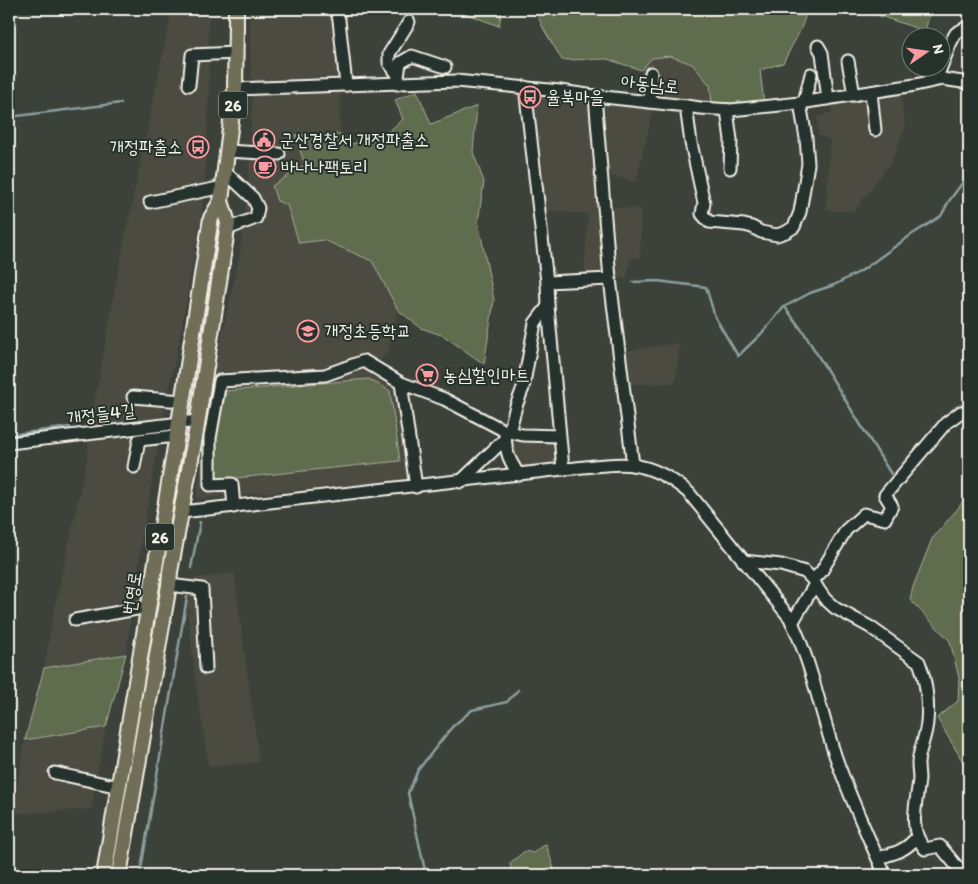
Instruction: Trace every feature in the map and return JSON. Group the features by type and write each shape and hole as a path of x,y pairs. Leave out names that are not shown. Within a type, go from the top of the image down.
{"main road":[{"name":"번영로","path":"104,875 211,218 222,194 235,89 236,9"},
{"name":"번영로","path":"119,875 170,572 198,421 228,223 222,194"}],"street":[{"path":"336,9 339,20 346,85"},
{"path":"397,79 389,63 389,54 409,22"},
{"path":"936,80 956,33 969,26"},
{"path":"818,46 822,53 828,99"},
{"path":"188,85 192,55 236,53"},
{"path":"397,79 400,63 412,56 445,67"},
{"path":"848,61 854,94"},
{"path":"650,102 651,73"},
{"path":"686,106 704,204 702,214 710,222 744,225 761,232 777,235 794,227 800,212 808,164 802,103 811,74"},
{"name":"아동남로","path":"235,89 346,85 397,79 456,81 560,90 595,96 728,110 802,103 942,79 969,83"},
{"path":"525,87 547,282 563,469"},
{"path":"871,92 875,130"},
{"path":"595,96 610,279 633,465"},
{"path":"728,110 732,140 730,168"},
{"path":"227,151 279,154"},
{"path":"225,172 253,198 258,208 256,218 227,229"},
{"path":"150,202 222,194"},
{"path":"547,282 610,279"},
{"path":"520,474 511,463 505,449 506,434 523,388 535,323 548,306"},
{"path":"234,507 232,484 210,485 210,438 220,381 326,375 364,361 401,383 444,399 506,434 559,436"},
{"path":"401,383 416,487"},
{"path":"133,397 182,401"},
{"path":"792,623 814,582 846,530 864,514 885,519 892,506 885,495 946,423 961,412 969,412"},
{"name":"개정들4길","path":"9,443 178,429 198,421"},
{"path":"134,466 139,440 178,429"},
{"path":"460,482 506,434"},
{"path":"182,512 600,466 633,465 646,468 676,482 688,493 790,618 799,637 850,794 885,875"},
{"path":"743,561 781,565 805,572 825,599 835,608 870,627 919,662 927,702 927,721 926,734 918,763 919,776 914,827 917,837 925,848 940,846 964,875"},
{"path":"169,585 202,589 206,668"},
{"path":"75,620 148,607"},
{"path":"55,773 119,787"},
{"path":"878,858 902,851 917,837"}],"shaded area":[{"path":"172,9 208,9 209,87 204,198 182,325 158,445 141,545 126,654 44,668 54,611 86,464 94,405 121,257"},
{"name":"개정초등학교","path":"249,9 333,9 341,78 340,134 295,135 305,165 287,205 299,242 324,240 372,261 398,310 388,352 368,373 398,389 408,480 196,499 214,372 240,254 248,188 252,98"},
{"path":"670,56 692,64 712,82 712,103 637,96 641,70 652,58"},
{"path":"900,90 905,127 891,162 853,212 826,210 830,140 818,135 817,117 832,112 830,102"},
{"path":"525,91 654,106 636,182 605,174 608,207 641,209 640,258 630,258 627,279 584,277 588,214 542,210"},
{"path":"680,343 675,383 628,384 625,351"},
{"path":"510,436 556,439 558,458 553,463 519,468 512,458"},
{"path":"234,573 259,762 209,767 197,691 184,580"},
{"path":"106,727 91,809 13,814 25,740"}],"green space":[{"path":"453,9 502,9 499,26"},
{"path":"535,9 808,9 800,31 783,63 760,70 764,103 712,103 710,85 692,64 670,56 652,58 641,70 607,59 562,60 543,28"},
{"path":"867,9 931,9 926,28 916,28 877,15"},
{"path":"417,91 431,124 477,106 473,152 484,182 478,221 494,300 484,364 444,336 421,328 398,310 372,261 324,240 299,243 287,205 277,201 272,186 305,165 295,135 340,134 352,144 387,133 403,119 395,100"},
{"path":"369,379 390,391 400,461 217,480 210,474 226,391"},
{"path":"969,489 969,772 937,718 958,701 959,678 950,641 910,600 913,587 932,539 960,506"},
{"path":"126,654 106,727 25,740 44,668"},
{"path":"546,844 556,875 512,875 510,863 525,851 533,853"}],"waterway":[{"path":"9,117 121,103"},
{"path":"633,282 657,281 706,287 715,317 738,356 761,334 784,307 810,293 834,285 861,271 941,216 963,182"},
{"path":"785,307 804,333 891,474"},
{"path":"9,435 70,427"},
{"path":"191,568 200,522"},
{"path":"140,875 187,597"},
{"path":"426,875 408,793 418,770 452,727 472,710 507,702 518,690"}],"place":[{"name":"율북마을","path":"530,97"},
{"name":"군산경찰서 개정파출소","path":"264,140"},
{"name":"개정파출소","path":"198,147"},
{"name":"바나나팩토리","path":"265,167"},
{"name":"개정초등학교","path":"308,331"},
{"name":"농심할인마트","path":"427,375"}]}
